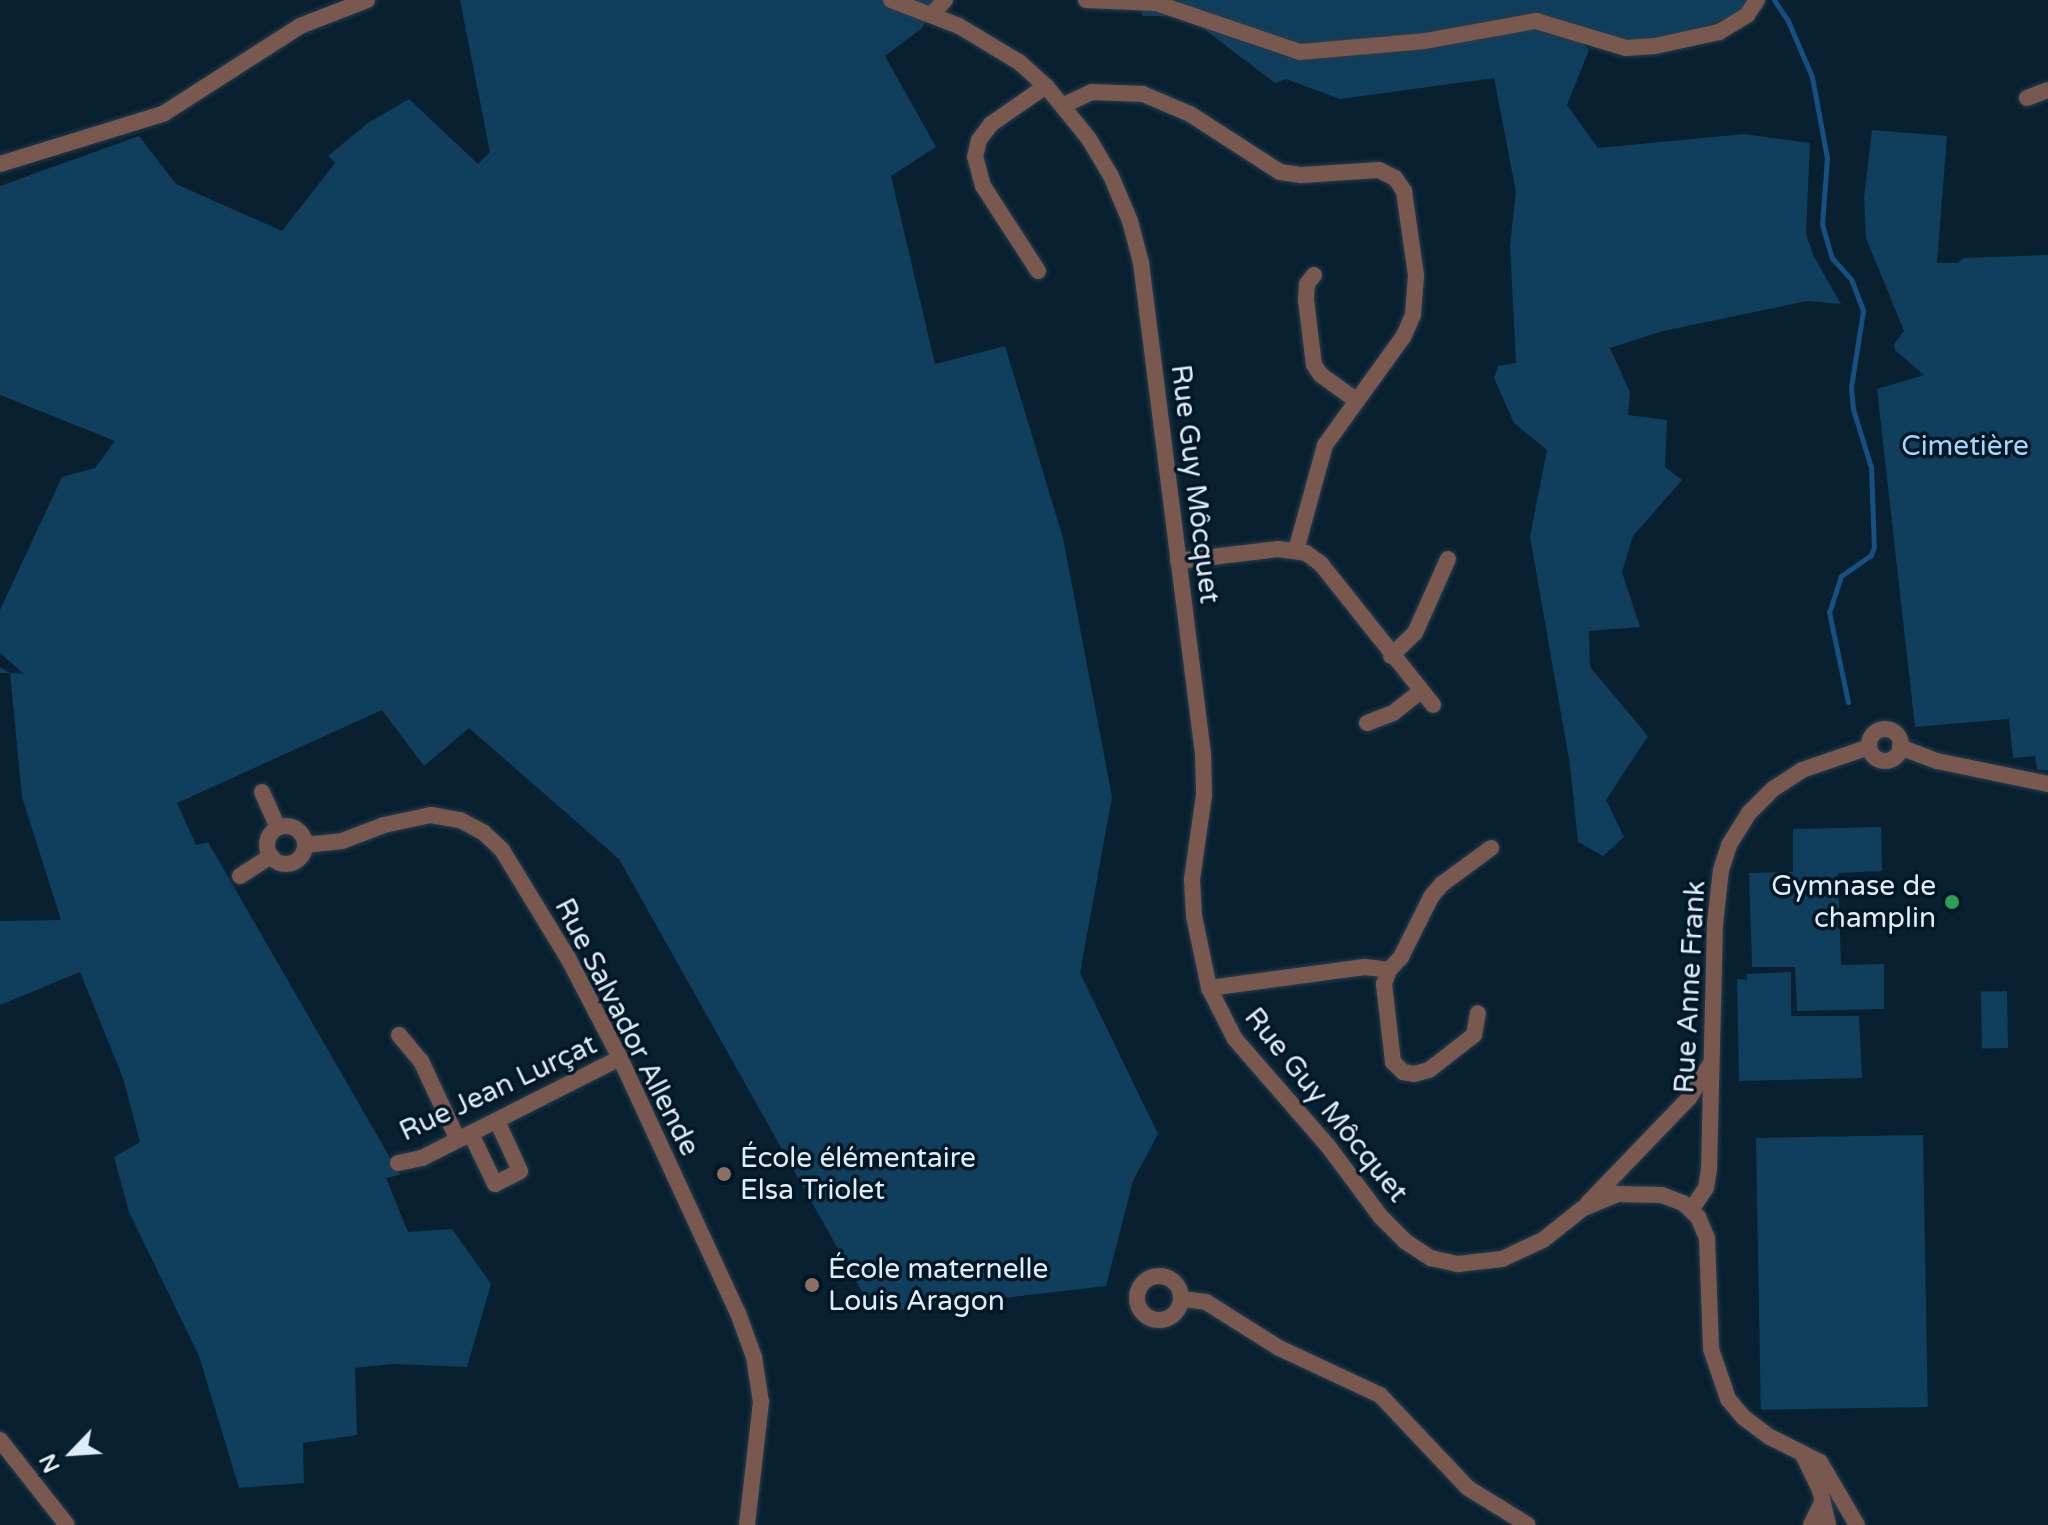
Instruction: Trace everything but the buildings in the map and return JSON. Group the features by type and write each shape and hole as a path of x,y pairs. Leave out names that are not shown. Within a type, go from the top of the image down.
{"street":[{"path":"0,164 163,114 300,26 367,0"},
{"name":"Rue Guy Môcquet","path":"891,0 932,14 988,42 1046,86 1089,139 1122,198 1141,263 1203,753 1204,795 1192,879 1194,916 1209,988 1224,1022 1254,1064 1328,1146 1381,1217 1418,1251 1458,1264 1485,1263 1529,1248 1582,1209 1618,1194 1645,1193 1675,1199 1691,1210"},
{"path":"932,14 945,0"},
{"path":"1086,0 1156,3 1300,52 1425,41 1536,21 1626,48 1710,36 1747,15 1757,0"},
{"path":"1038,271 983,186 975,157 979,140 991,124 1046,86"},
{"path":"2027,98 2048,90"},
{"path":"1064,105 1092,92 1143,94 1190,114 1280,172 1302,175 1369,169 1395,178 1407,200 1416,275 1413,315 1403,337 1325,445 1296,550"},
{"path":"1314,275 1307,284 1306,300 1314,365 1321,375 1357,401"},
{"path":"1178,561 1296,550 1321,564 1391,656 1433,705"},
{"path":"1391,656 1415,633 1448,559"},
{"path":"1367,723 1393,713 1420,692"},
{"name":"Rue Anne Frank","path":"1691,1210 1706,1188 1709,1169 1717,901 1721,870 1729,845 1749,813 1773,789 1802,770 1869,747 1874,756 1887,760 1896,756 1900,747 1937,761 2048,784"},
{"path":"262,792 278,828"},
{"name":"Rue Salvador Allende","path":"305,845 342,841 384,825 431,815 460,820 484,833 502,850 552,931 620,1058 738,1313 754,1357 761,1402 747,1525"},
{"path":"278,828 296,829 305,845 302,856 292,863 281,863 271,856 269,838 278,828"},
{"path":"1478,1013 1474,1035 1429,1070 1414,1074 1403,1072 1393,1062 1384,984 1389,970 1401,957 1431,897 1442,884 1491,848"},
{"path":"240,876 271,856"},
{"path":"1209,988 1365,967 1389,970"},
{"path":"399,1035 421,1061 495,1184 520,1171 497,1121"},
{"name":"Rue Jean Lurçat","path":"398,1163 422,1158 620,1058"},
{"path":"1582,1209 1689,1098 1711,1064"},
{"path":"1691,1210 1707,1238 1711,1349 1728,1399 1743,1417 1803,1455 1820,1462 1857,1525"},
{"path":"1182,1299 1206,1302 1279,1348 1380,1395 1468,1488 1528,1525"},
{"path":"0,1440 67,1525"},
{"path":"1803,1455 1816,1479 1828,1525"},
{"path":"1811,1525 1822,1502"}],"green space":[{"path":"460,0 941,0 921,29 885,56 936,147 891,176 935,364 1005,346 1063,538 1112,797 1080,973 1158,1134 1133,1181 1106,1286 874,1313 619,859 469,728 424,766 382,710 177,803 196,845 208,842 400,1175 386,1178 408,1232 452,1229 491,1284 467,1367 392,1364 355,1368 357,1435 303,1443 304,1483 239,1488 199,1356 129,1212 114,1157 140,1142 123,1078 80,972 0,1005 0,921 61,920 22,797 10,673 24,674 0,653 0,610 62,477 95,468 115,441 0,395 0,186 139,136 176,184 282,231 335,163 328,156 368,123 409,99 478,164 490,152"},
{"path":"1142,0 1750,0 1733,17 1657,40 1615,40 1556,18 1589,50 1567,105 1598,148 1744,134 1810,143 1806,234 1814,257 1841,304 1807,301 1663,331 1610,348 1630,392 1628,415 1667,420 1665,467 1682,480 1633,536 1622,572 1640,627 1589,631 1590,667 1648,736 1606,800 1624,837 1603,856 1578,842 1570,765 1530,537 1547,450 1514,423 1494,378 1498,366 1516,363 1510,245 1516,192 1494,78 1340,99 1286,79 1275,83 1187,16 1142,16"},
{"name":"Cimetière","path":"1872,130 1947,136 1937,263 1957,263 1964,258 2048,255 2048,770 2037,770 2035,756 2013,758 2009,719 1915,727 1877,389 1924,375 1895,350 1894,344 1904,331 1866,238 1864,197"},
{"path":"1881,827 1882,871 1838,873 1841,965 1884,964 1884,1009 1797,1011 1795,967 1752,967 1749,873 1793,872 1793,829"},
{"path":"1791,972 1791,1016 1859,1016 1862,1078 1739,1081 1737,979 1747,980 1747,974"},
{"path":"1981,991 2007,991 2008,1048 1982,1048"},
{"path":"1923,1135 1928,1407 1761,1410 1756,1138"}],"waterway":[{"path":"1774,0 1788,21 1812,77 1827,158 1822,224 1832,258 1851,279 1863,311 1851,387 1853,409 1871,467 1874,547 1871,555 1841,576 1829,612 1848,702"}],"place":[{"name":"Gymnase de champlin","path":"1952,902"},
{"name":"École élémentaire Elsa Triolet","path":"724,1174"},
{"name":"École maternelle Louis Aragon","path":"812,1285"}]}
